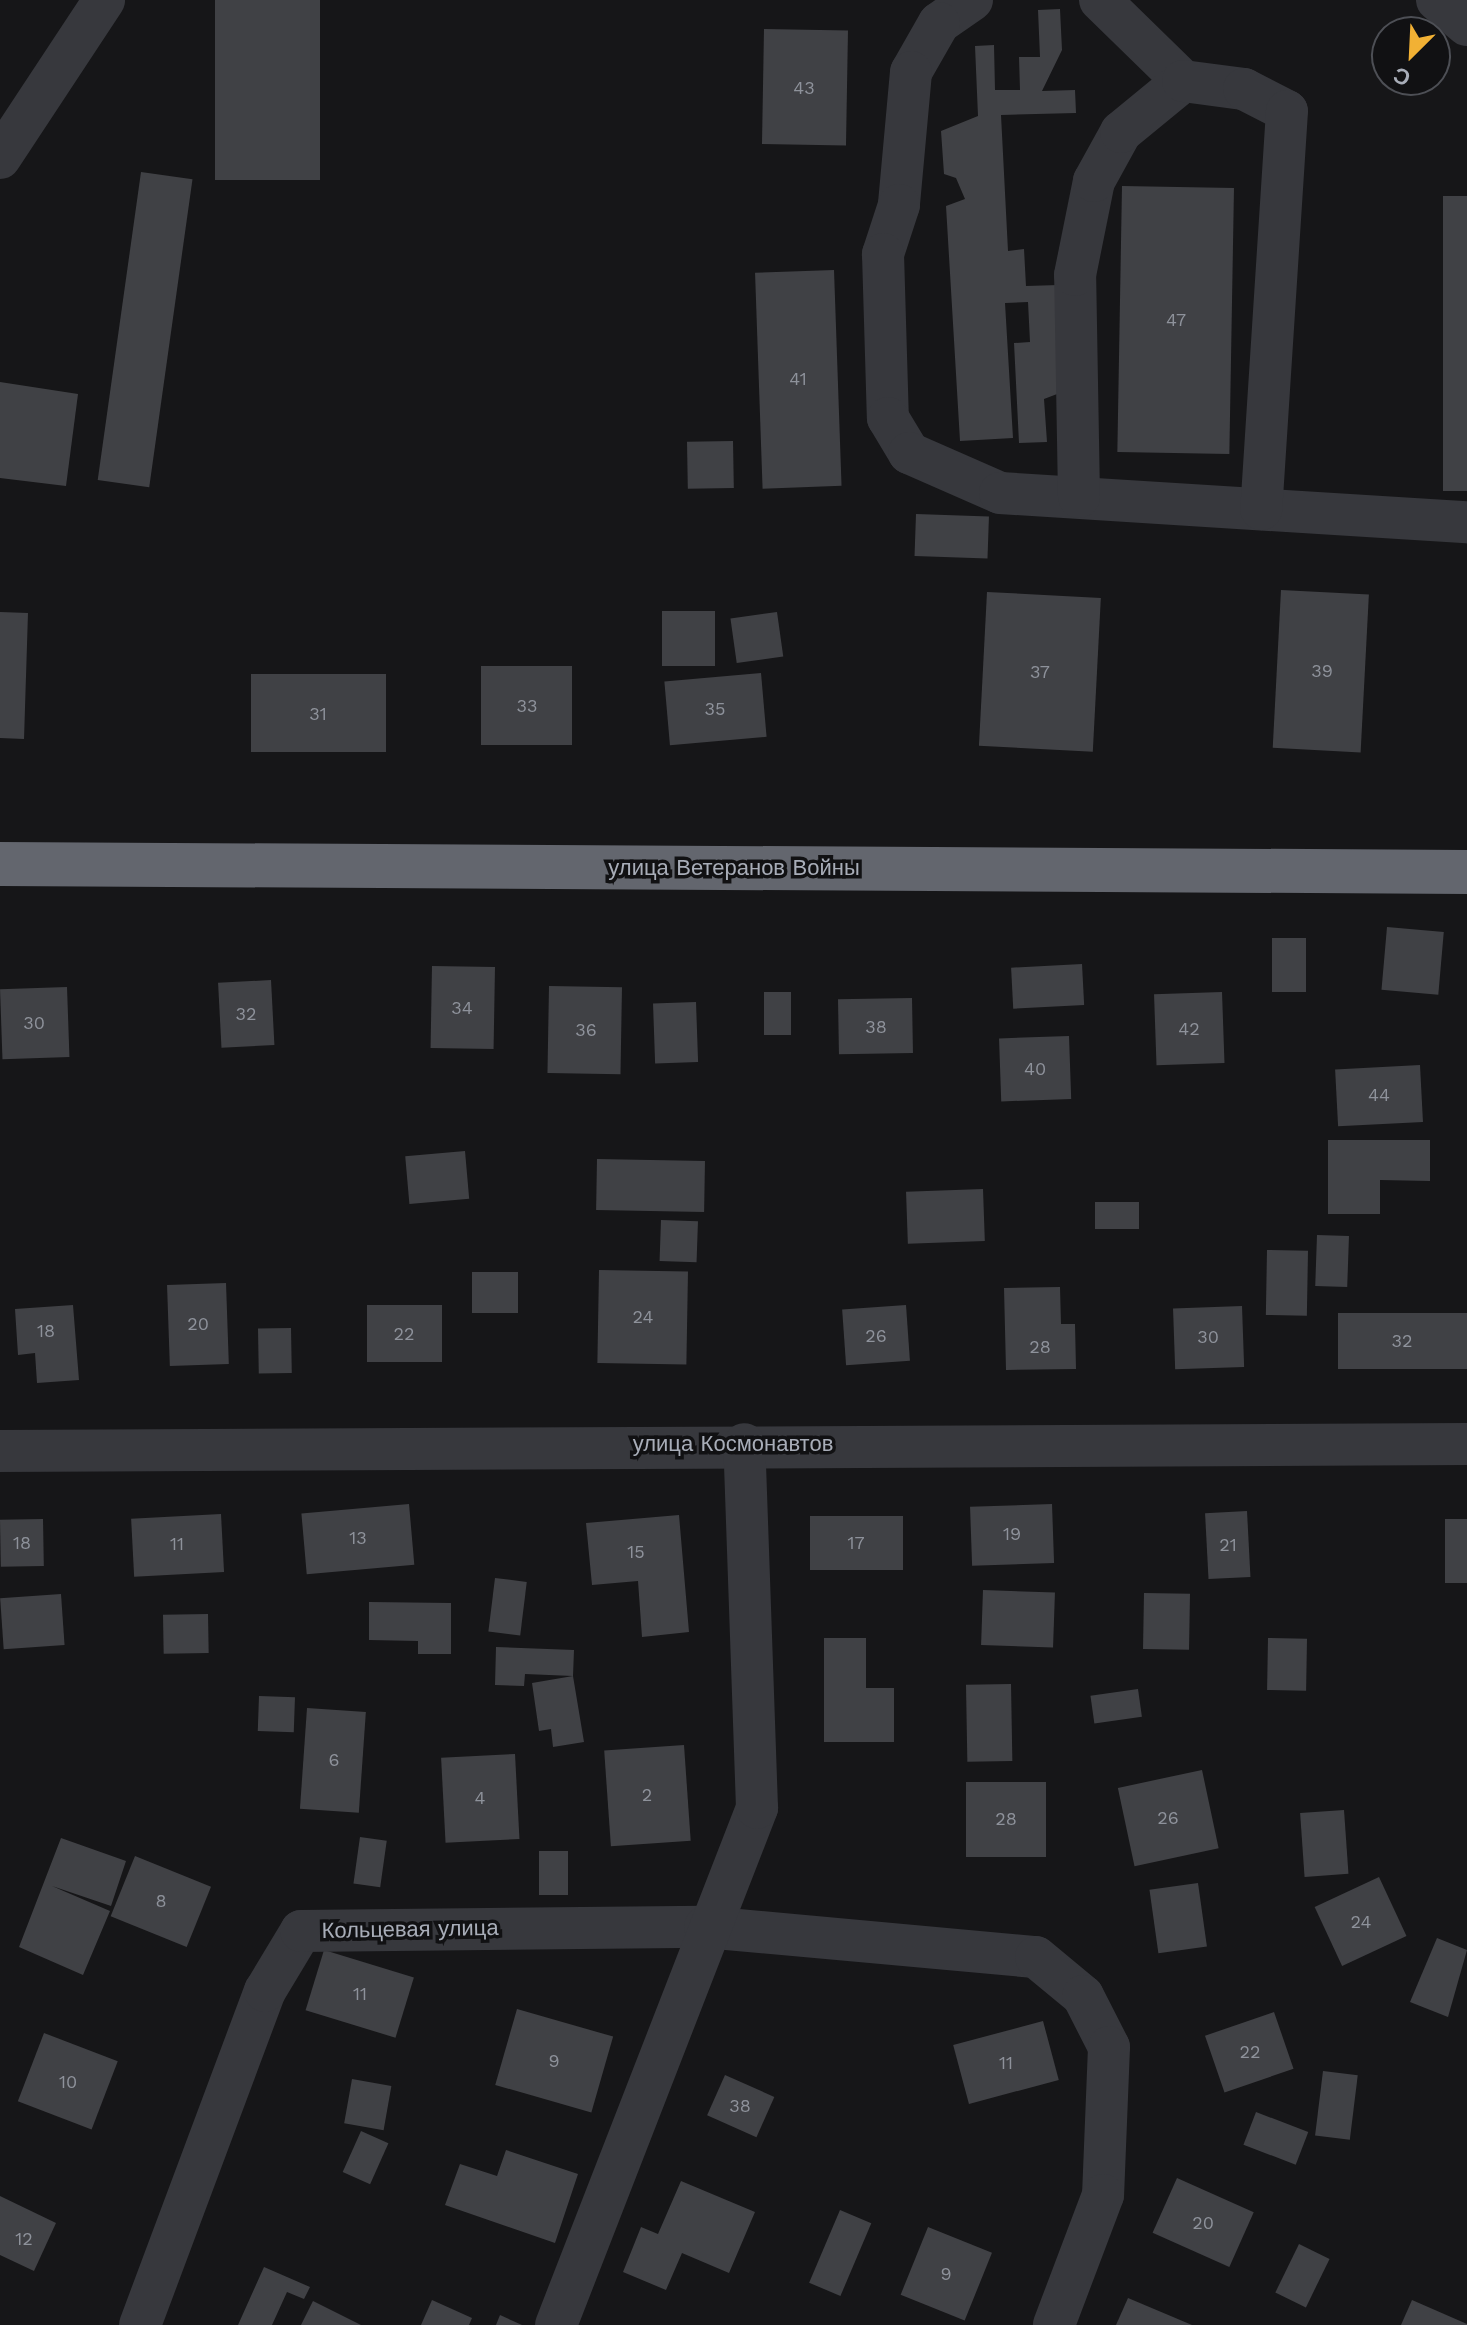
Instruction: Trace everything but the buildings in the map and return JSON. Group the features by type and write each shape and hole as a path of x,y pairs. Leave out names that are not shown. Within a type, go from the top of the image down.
{"highway":[{"name":"улица Ветеранов Войны","path":"0,864 1467,872"}],"street":[{"path":"0,158 104,0"},
{"path":"972,0 939,23 911,72 899,205 883,254 888,418 909,453 956,479 1000,493 1467,522"},
{"path":"1100,0 1183,81 1244,89 1287,111 1261,509"},
{"path":"1437,0 1467,25"},
{"path":"1079,497 1075,275 1094,181 1121,132 1183,81"},
{"path":"556,2325 705,1927 757,1808 744,1444"},
{"name":"улица Космонавтов","path":"0,1451 744,1444 1467,1444"},
{"name":"Кольцевая улица","path":"140,2325 265,1991 301,1931 705,1927 1036,1957 1083,1996 1109,2047 1103,2195 1054,2325"}]}
